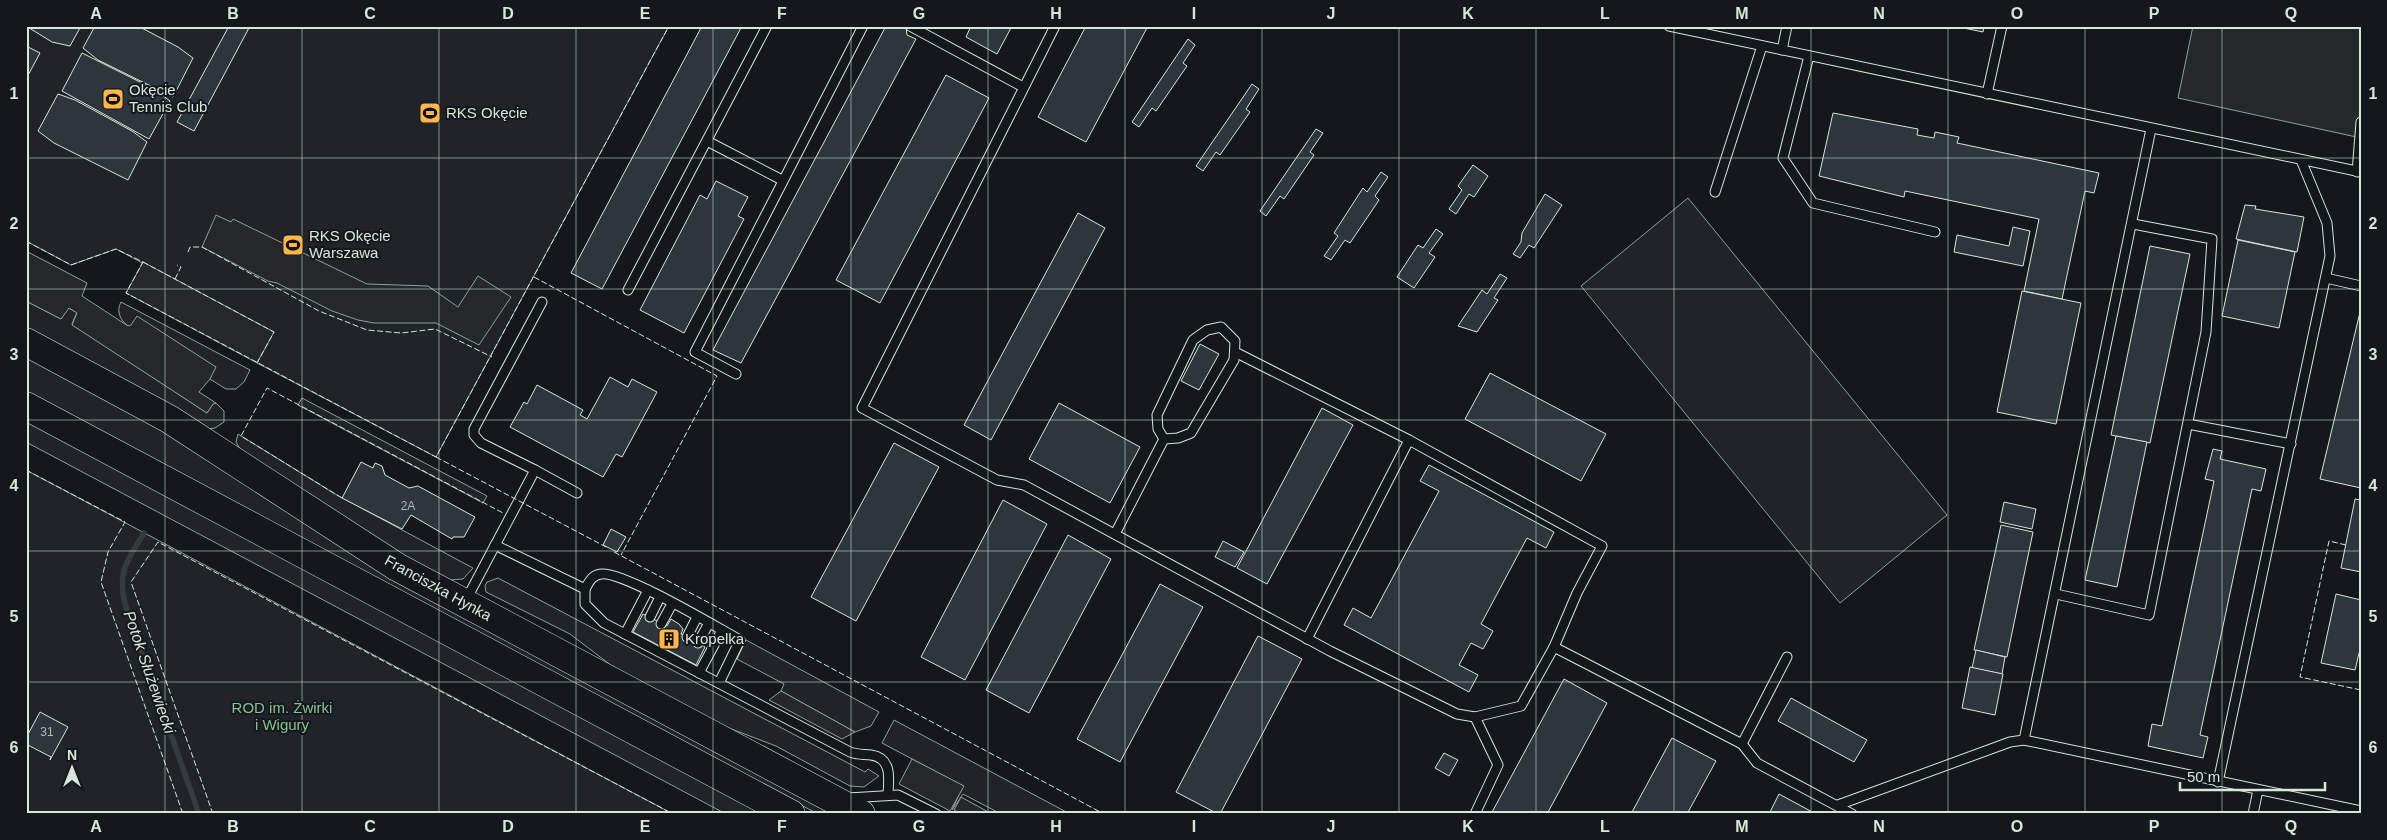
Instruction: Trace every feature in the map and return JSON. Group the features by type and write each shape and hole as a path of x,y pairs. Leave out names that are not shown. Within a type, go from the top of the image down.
{"main road":[{"name":"Franciszka Hynka","path":"26,342 169,419 382,558 861,814"},
{"path":"26,406 791,814"}],"lane":[{"path":"628,290 768,26"},
{"path":"736,374 695,352 863,26"},
{"path":"910,26 1023,87"},
{"path":"1055,26 862,408 997,480 1024,485 1307,639 1457,714 1476,717 1521,706 1554,647 1577,593 1602,546 1409,440 1235,352"},
{"path":"1669,26 2359,172 2361,122"},
{"path":"1782,50 1786,26"},
{"path":"1987,94 2002,26"},
{"path":"1715,192 1762,46"},
{"path":"1809,56 1783,158 1814,203 1935,232"},
{"path":"2024,740 2133,224 2151,129"},
{"path":"707,141 782,180"},
{"path":"2218,782 2330,256 2327,223 2301,160"},
{"path":"2056,594 2149,615 2206,332 2212,239 2133,224"},
{"path":"2326,278 2361,286"},
{"path":"542,302 474,429 474,435 481,443 577,493"},
{"path":"1221,327 1235,341 1234,360 1191,433 1178,438 1164,439 1158,429 1156,414 1193,340 1207,330 1221,327"},
{"path":"2188,424 2291,444"},
{"path":"1116,534 1164,439"},
{"path":"1307,639 1409,440"},
{"path":"464,603 535,470"},
{"path":"495,545 585,589"},
{"path":"719,683 740,640 621,577 602,574 593,577 585,589 585,604 604,623 625,634 639,638 688,664 699,673 850,752 875,756 885,762 888,769 888,794"},
{"path":"625,634 648,590"},
{"path":"650,617 660,597"},
{"path":"661,624 672,604"},
{"path":"687,637 697,617"},
{"path":"698,643 709,623"},
{"path":"699,673 722,630"},
{"path":"1554,647 1742,744 1757,763 1852,814"},
{"path":"1742,744 1787,656"},
{"path":"1475,814 1498,765 1476,717"},
{"path":"1838,806 2010,742 2024,740 2361,811"},
{"path":"2253,814 2258,790"},
{"path":"833,799 888,794 908,799 936,814"}],"green space":[{"name":"RKS Okęcie Warszawa","path":"26,26 669,26 436,457 257,363 273,332 116,249 71,265 26,241"},
{"path":"1688,198 1947,515 1840,603 1581,286"},
{"path":"26,301 61,319 68,308 77,312 72,324 207,413 213,404 216,403 224,411 224,422 215,428 209,429 161,400 26,328"},
{"path":"121,302 250,370 244,382 236,389 226,389 210,379 215,367 128,326 120,315"},
{"path":"26,355 156,424 838,814 818,814 26,393"},
{"path":"302,398 487,496 483,503 298,405"},
{"path":"26,421 765,814 726,814 26,442"},
{"path":"238,434 335,494 473,568 463,579 449,580 409,559 241,451 236,442"},
{"name":"ROD im. Żwirki i Wigury","path":"26,470 673,814 26,814"},
{"path":"498,578 865,772 868,769 879,776 864,787 850,786 776,746 713,722 612,666 570,634 486,592 485,586 487,582"},
{"path":"746,640 879,712 871,726 855,732 781,691 784,684 737,659"},
{"path":"894,720 1070,814 1001,814 963,794 952,810 963,786 882,743"}],"shaded area":[{"path":"2193,26 2361,26 2361,138 2178,98"},
{"path":"216,215 231,222 233,219 367,284 428,286 458,307 478,276 511,297 479,345 436,323 374,323 358,320 332,311 202,247"},
{"path":"26,251 87,283 82,296 128,326 131,325 137,316 216,367 210,379 199,392 216,403 213,404 207,413 72,325 77,313 69,308 61,319 26,301"},
{"path":"143,262 274,332 257,363 126,293"},
{"path":"781,691 855,732 842,739 769,700"},
{"path":"912,759 964,786 950,811 899,784"},
{"path":"961,797 992,814 962,814 954,810"}],"building":[{"path":"26,26 81,26 70,46 52,42"},
{"path":"95,26 138,26 178,47 193,58 173,97 98,60 83,48"},
{"path":"229,26 250,26 194,131 177,122"},
{"path":"702,26 742,26 602,289 571,273"},
{"path":"886,26 906,26 907,35 916,39 741,363 713,350"},
{"path":"971,26 1012,26 997,54 966,37"},
{"path":"1086,26 1148,26 1086,142 1038,117"},
{"path":"1954,26 1984,26 1983,32"},
{"path":"1188,39 1195,45 1183,63 1187,66 1156,111 1152,108 1139,127 1132,122"},
{"path":"26,46 40,53 26,79"},
{"path":"82,53 156,90 170,101 149,139 62,91"},
{"path":"946,75 989,98 880,303 836,280"},
{"path":"1252,84 1259,89 1246,109 1250,112 1220,155 1216,152 1203,171 1196,166"},
{"path":"58,94 75,100 132,131 147,142 128,180 54,143 38,131"},
{"path":"1833,113 1918,129 1917,135 1934,138 1935,132 1959,137 1957,143 2099,173 2094,193 2085,191 2062,299 2024,291 2039,219 1905,191 1904,197 1819,176"},
{"path":"1316,129 1323,133 1310,152 1314,155 1284,199 1280,196 1266,216 1260,211"},
{"path":"1473,165 1488,176 1474,197 1469,194 1456,214 1449,209 1462,190 1458,186"},
{"path":"1381,172 1388,177 1375,196 1379,200 1350,243 1345,240 1331,260 1324,256 1338,236 1334,233 1363,188 1367,192"},
{"path":"716,181 748,197 738,216 744,219 684,333 640,310 700,195 707,199"},
{"path":"1545,194 1562,205 1534,248 1529,245 1520,258 1513,254 1521,242 1522,233"},
{"path":"2245,205 2256,206 2255,209 2304,217 2297,252 2236,239"},
{"path":"1078,213 1105,228 991,440 964,425"},
{"path":"2013,227 2030,231 2023,266 1954,252 1957,235 2009,246"},
{"path":"1436,229 1443,234 1429,253 1435,257 1414,288 1397,277 1418,245 1423,248"},
{"path":"2238,240 2295,252 2279,328 2222,316"},
{"path":"2150,246 2190,254 2150,443 2111,435"},
{"path":"1500,274 1507,278 1494,298 1498,300 1477,332 1458,326 1482,290 1487,294"},
{"path":"2022,291 2081,303 2056,424 1997,412"},
{"path":"2361,308 2361,488 2320,479"},
{"path":"1200,344 1219,354 1199,390 1181,381"},
{"path":"1490,373 1606,434 1581,481 1465,419"},
{"path":"610,377 628,387 632,379 657,392 622,457 616,454 603,477 510,427 524,402 527,404 537,385 583,410 580,415 587,419"},
{"path":"1059,403 1140,447 1110,503 1029,459"},
{"path":"1322,408 1353,425 1267,584 1237,568"},
{"path":"2116,436 2147,442 2117,587 2085,580"},
{"path":"894,443 939,467 856,621 811,597"},
{"path":"2213,449 2222,451 2220,459 2266,469 2261,491 2252,489 2200,735 2208,737 2203,758 2148,746 2152,724 2162,726 2214,481 2205,479"},
{"path":"361,462 373,468 375,463 382,466 385,475 409,488 418,486 475,517 464,537 453,537 452,539 411,515 402,529 342,498"},
{"path":"1429,465 1554,532 1546,548 1527,538 1481,624 1493,631 1483,649 1471,643 1459,665 1478,675 1469,692 1344,625 1353,608 1371,618 1439,491 1420,481"},
{"path":"2355,499 2361,500 2361,572 2341,568"},
{"path":"1003,500 1047,524 965,680 921,657"},
{"path":"2004,502 2036,509 2032,529 2000,522"},
{"path":"2001,525 2033,532 2007,657 1974,650"},
{"path":"611,529 626,537 617,552 603,545"},
{"path":"1068,535 1111,559 1029,713 986,690"},
{"path":"1223,541 1244,552 1235,567 1215,557"},
{"path":"1160,584 1203,607 1120,762 1077,739"},
{"path":"2336,594 2361,600 2361,645 2355,670 2321,663"},
{"name":"Kropelka","path":"643,614 667,626 671,619 683,629 681,634 705,647 696,665 633,632"},
{"path":"1258,636 1302,659 1220,814 1218,814 1176,792"},
{"path":"1976,650 2005,657 2002,674 1972,668"},
{"path":"1970,667 2003,674 1995,715 1962,708"},
{"path":"1564,679 1607,703 1547,814 1491,814"},
{"path":"1791,698 1867,740 1854,762 1778,721"},
{"path":"40,712 68,727 50,760 51,757 26,744 26,738"},
{"path":"1672,738 1716,761 1687,814 1631,814"},
{"path":"1444,753 1458,760 1449,776 1435,768"},
{"path":"1779,794 1816,814 1769,814"}],"waterway":[{"name":"Potok Służewiecki","path":"144,533 129,558 123,574 122,582 125,604 199,814"}],"fence":[{"path":"26,241 71,265 116,249 143,262 126,293 436,457 669,26"},
{"path":"188,252 190,247 202,247 319,311 367,330 401,333 435,329 492,357"},
{"path":"143,262 274,332 257,363"},
{"path":"175,279 181,267 177,265"},
{"path":"534,277 717,376 621,555"},
{"path":"342,498 241,436 267,388 503,513"},
{"path":"436,457 606,547"},
{"path":"26,470 125,522 108,552 101,582 183,814"},
{"path":"2346,545 2329,541 2300,677 2361,690"},
{"path":"213,814 131,582 158,542 673,814"},
{"path":"614,552 1104,814"}],"place":[{"name":"Okęcie Tennis Club","path":"113,99"},
{"name":"RKS Okęcie","path":"430,113"},
{"name":"RKS Okęcie Warszawa","path":"293,245"},
{"name":"Kropelka","path":"669,639"}]}
